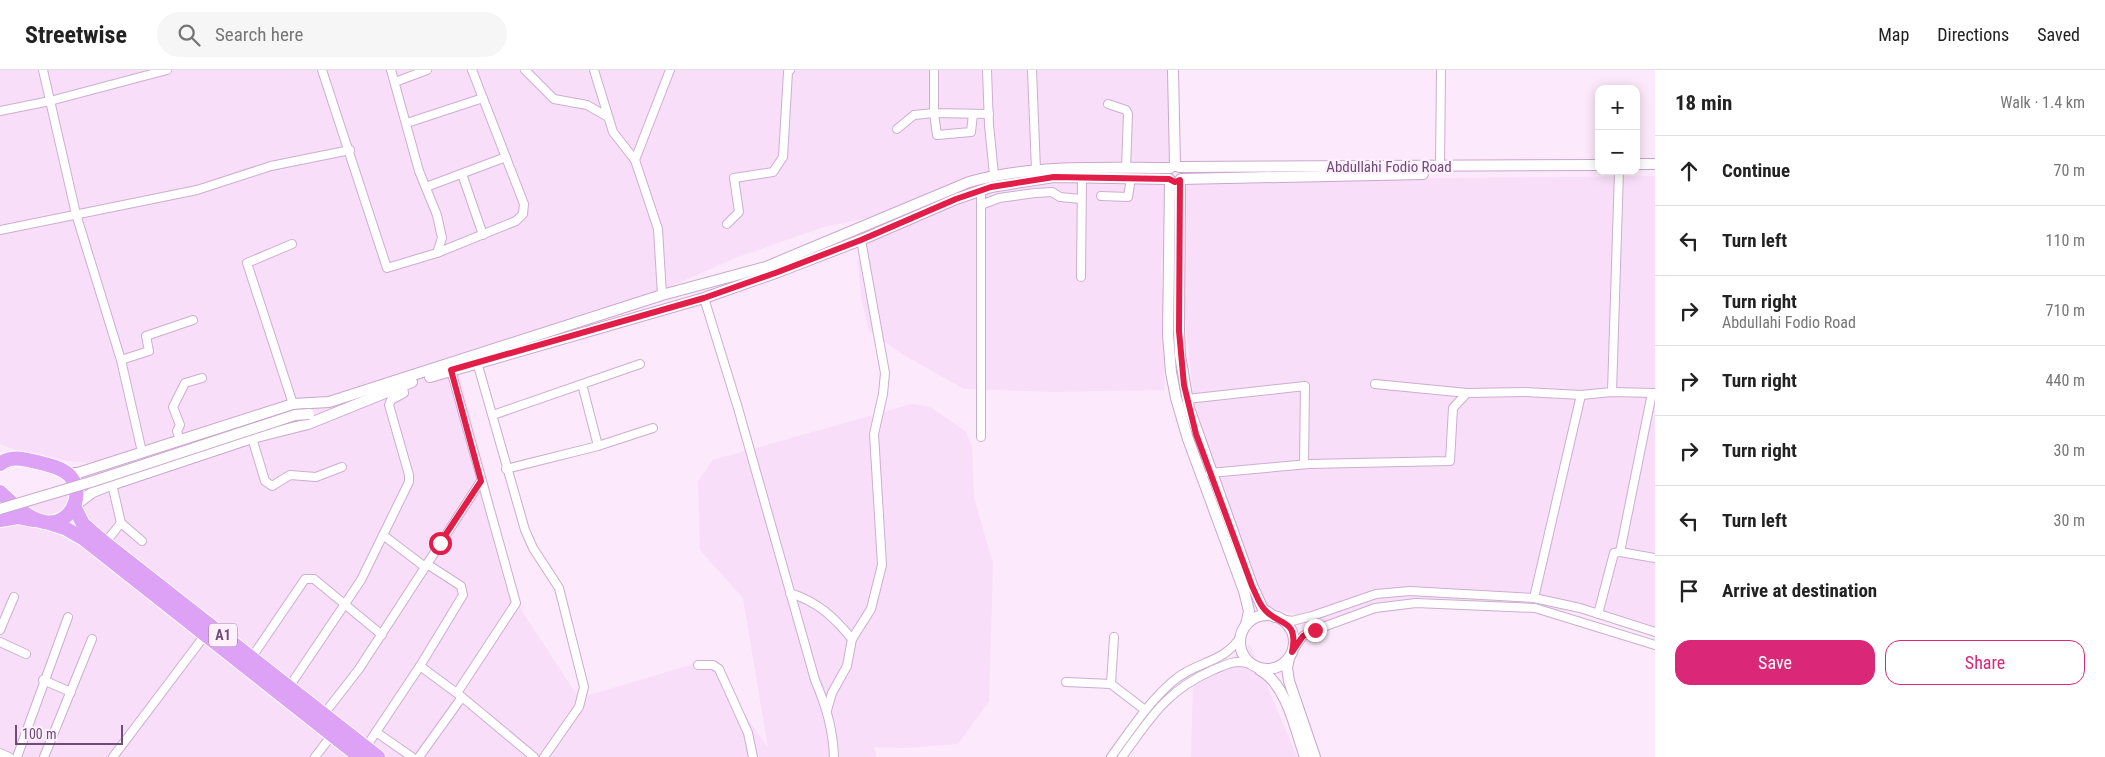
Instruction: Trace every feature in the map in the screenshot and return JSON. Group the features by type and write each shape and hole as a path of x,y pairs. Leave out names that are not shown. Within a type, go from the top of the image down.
{"highway":[{"path":"0,451 15,458 28,460 66,473 72,479 76,490 74,506 64,518 46,522 18,518 0,520"},
{"path":"0,464 15,458"},
{"path":"0,492 19,509 46,522"},
{"name":"A1","path":"74,506 83,524 105,543 324,714 363,752"},
{"name":"A1","path":"46,522 65,528 84,539 332,734 363,752 378,757"}],"main road":[{"path":"1173,70 1175,167 1167,174 1175,179"},
{"path":"1640,164 1655,164"},
{"name":"Abdullahi Fodio Road","path":"329,402 662,295 766,267 969,182 994,175 1036,170 1175,167 1595,165"},
{"name":"Abdullahi Fodio Road","path":"74,506 93,492 112,484 252,438 308,424 402,385 704,298 861,240 956,199 1022,181 1054,177 1175,179 1595,170"},
{"path":"1640,170 1655,170"},
{"path":"1175,179 1179,331 1187,399 1196,434 1257,596 1263,609 1278,618 1292,634 1291,655 1287,668 1289,681 1315,757"},
{"path":"1175,179 1168,335 1171,372 1176,398 1188,439 1244,591 1249,611 1241,636 1241,651 1253,665 1268,674 1279,686 1305,757"},
{"path":"66,473 78,473 293,404 329,402"},
{"path":"309,414 329,402"},
{"path":"0,509 94,481 295,415 335,412"},
{"path":"1246,625 1259,617 1278,618"},
{"path":"1253,665 1270,669 1278,667 1291,655"}],"street":[{"path":"44,70 76,214 120,360 142,452"},
{"path":"0,111 50,101 167,70"},
{"path":"322,70 350,150 387,268 437,253 483,235 516,221 524,211 524,204 472,70"},
{"path":"391,70 442,238 437,253"},
{"path":"395,82 428,70"},
{"path":"525,70 554,98 587,105 608,117"},
{"path":"594,70 608,117 618,141 635,160 658,229 662,295"},
{"path":"635,160 670,70"},
{"path":"934,70 934,113 937,135 971,132 973,114"},
{"path":"987,70 994,175"},
{"path":"1034,70 1036,170"},
{"path":"1440,167 1441,70"},
{"path":"727,224 739,212 734,178 773,172 783,157 788,71"},
{"path":"407,123 483,98"},
{"path":"1108,104 1126,110 1128,114 1126,168"},
{"path":"897,129 914,115 934,113 989,114"},
{"path":"0,230 197,190 271,166 350,150"},
{"path":"426,187 506,157"},
{"path":"462,174 483,235"},
{"path":"1612,392 1619,175"},
{"path":"1081,277 1082,178"},
{"path":"1101,196 1128,197 1131,178"},
{"path":"981,191 981,437"},
{"path":"981,205 999,198 1035,192 1052,192 1060,197 1081,199"},
{"path":"827,710 832,693 847,666 852,639 871,609 882,565 874,434 883,394 885,373 861,240"},
{"path":"292,244 247,263 293,404"},
{"path":"704,298 738,408 815,680 827,710 833,732 834,757"},
{"path":"120,360 149,351 146,336 193,320"},
{"path":"477,362 506,469 533,548 559,588 584,687 579,707 544,757"},
{"path":"492,415 640,364"},
{"path":"419,757 460,695 516,603 451,370"},
{"path":"180,440 177,431 180,425 174,407 185,384 202,378"},
{"path":"582,384 598,446"},
{"path":"1376,384 1467,393 1525,392 1580,395 1612,392 1654,393 1620,552"},
{"path":"290,687 360,580 410,478 389,405 391,400 404,393 402,385"},
{"path":"1187,399 1305,386 1304,464"},
{"path":"1210,472 1304,464 1450,461 1453,408 1467,393"},
{"path":"1534,598 1580,395"},
{"path":"506,469 598,446 653,428"},
{"path":"252,438 265,481 272,486 290,475 316,477 342,467"},
{"path":"324,714 344,690 382,635 481,481"},
{"path":"112,484 120,523 142,541"},
{"path":"105,543 120,523"},
{"path":"363,752 420,666 463,595 461,586 426,565 383,535"},
{"path":"1598,614 1614,553 1620,552 1655,558"},
{"path":"252,657 305,579 314,579 382,635"},
{"path":"1278,618 1299,619 1376,594 1399,592 1534,598 1598,614 1655,632"},
{"path":"790,594 808,599 832,616 852,639"},
{"path":"0,630 14,597"},
{"path":"1291,655 1303,636 1315,630 1375,608 1416,603 1535,608 1655,645"},
{"path":"17,757 43,680 68,617"},
{"path":"113,757 205,635"},
{"path":"1111,757 1146,710 1173,681 1200,665 1225,654 1241,636"},
{"path":"1111,684 1114,637"},
{"path":"44,757 92,639"},
{"path":"0,642 26,654"},
{"path":"1122,757 1152,716 1179,688 1193,679 1232,662 1242,661 1253,665"},
{"path":"698,665 713,665 719,669 748,732 753,757"},
{"path":"420,666 460,695 534,757"},
{"path":"43,680 71,692"},
{"path":"1066,682 1111,684 1146,710"},
{"path":"376,732 412,757"},
{"path":"314,757 332,734"},
{"path":"0,753 9,757"}],"shaded area":[{"path":"0,70 1172,70 1177,136 1161,269 1166,331 1164,390 1056,392 964,389 904,355 869,331 861,298 858,262 871,217 824,227 735,258 597,319 457,357 459,374 523,613 579,698 707,660 768,748 743,598 700,550 698,481 713,460 912,404 931,407 966,432 972,447 974,498 993,563 989,701 958,744 904,748 874,747 876,757 0,757 0,517 35,494 123,465 120,456 91,463 67,461 23,453 0,444"},
{"path":"1655,176 1655,636 1595,614 1465,600 1323,622 1264,606 1245,571 1194,401 1177,245 1175,178 1355,179"},
{"path":"1250,645 1297,757 1191,757 1193,685"}],"route":[{"path":"440,543 481,481 451,370 704,298 861,240 956,199 991,187 1054,177 1169,179 1175,182 1180,180 1179,331 1180,355 1188,408 1252,586 1263,609 1267,613 1281,619 1288,626 1294,643 1292,652 1303,636 1315,630"}]}
